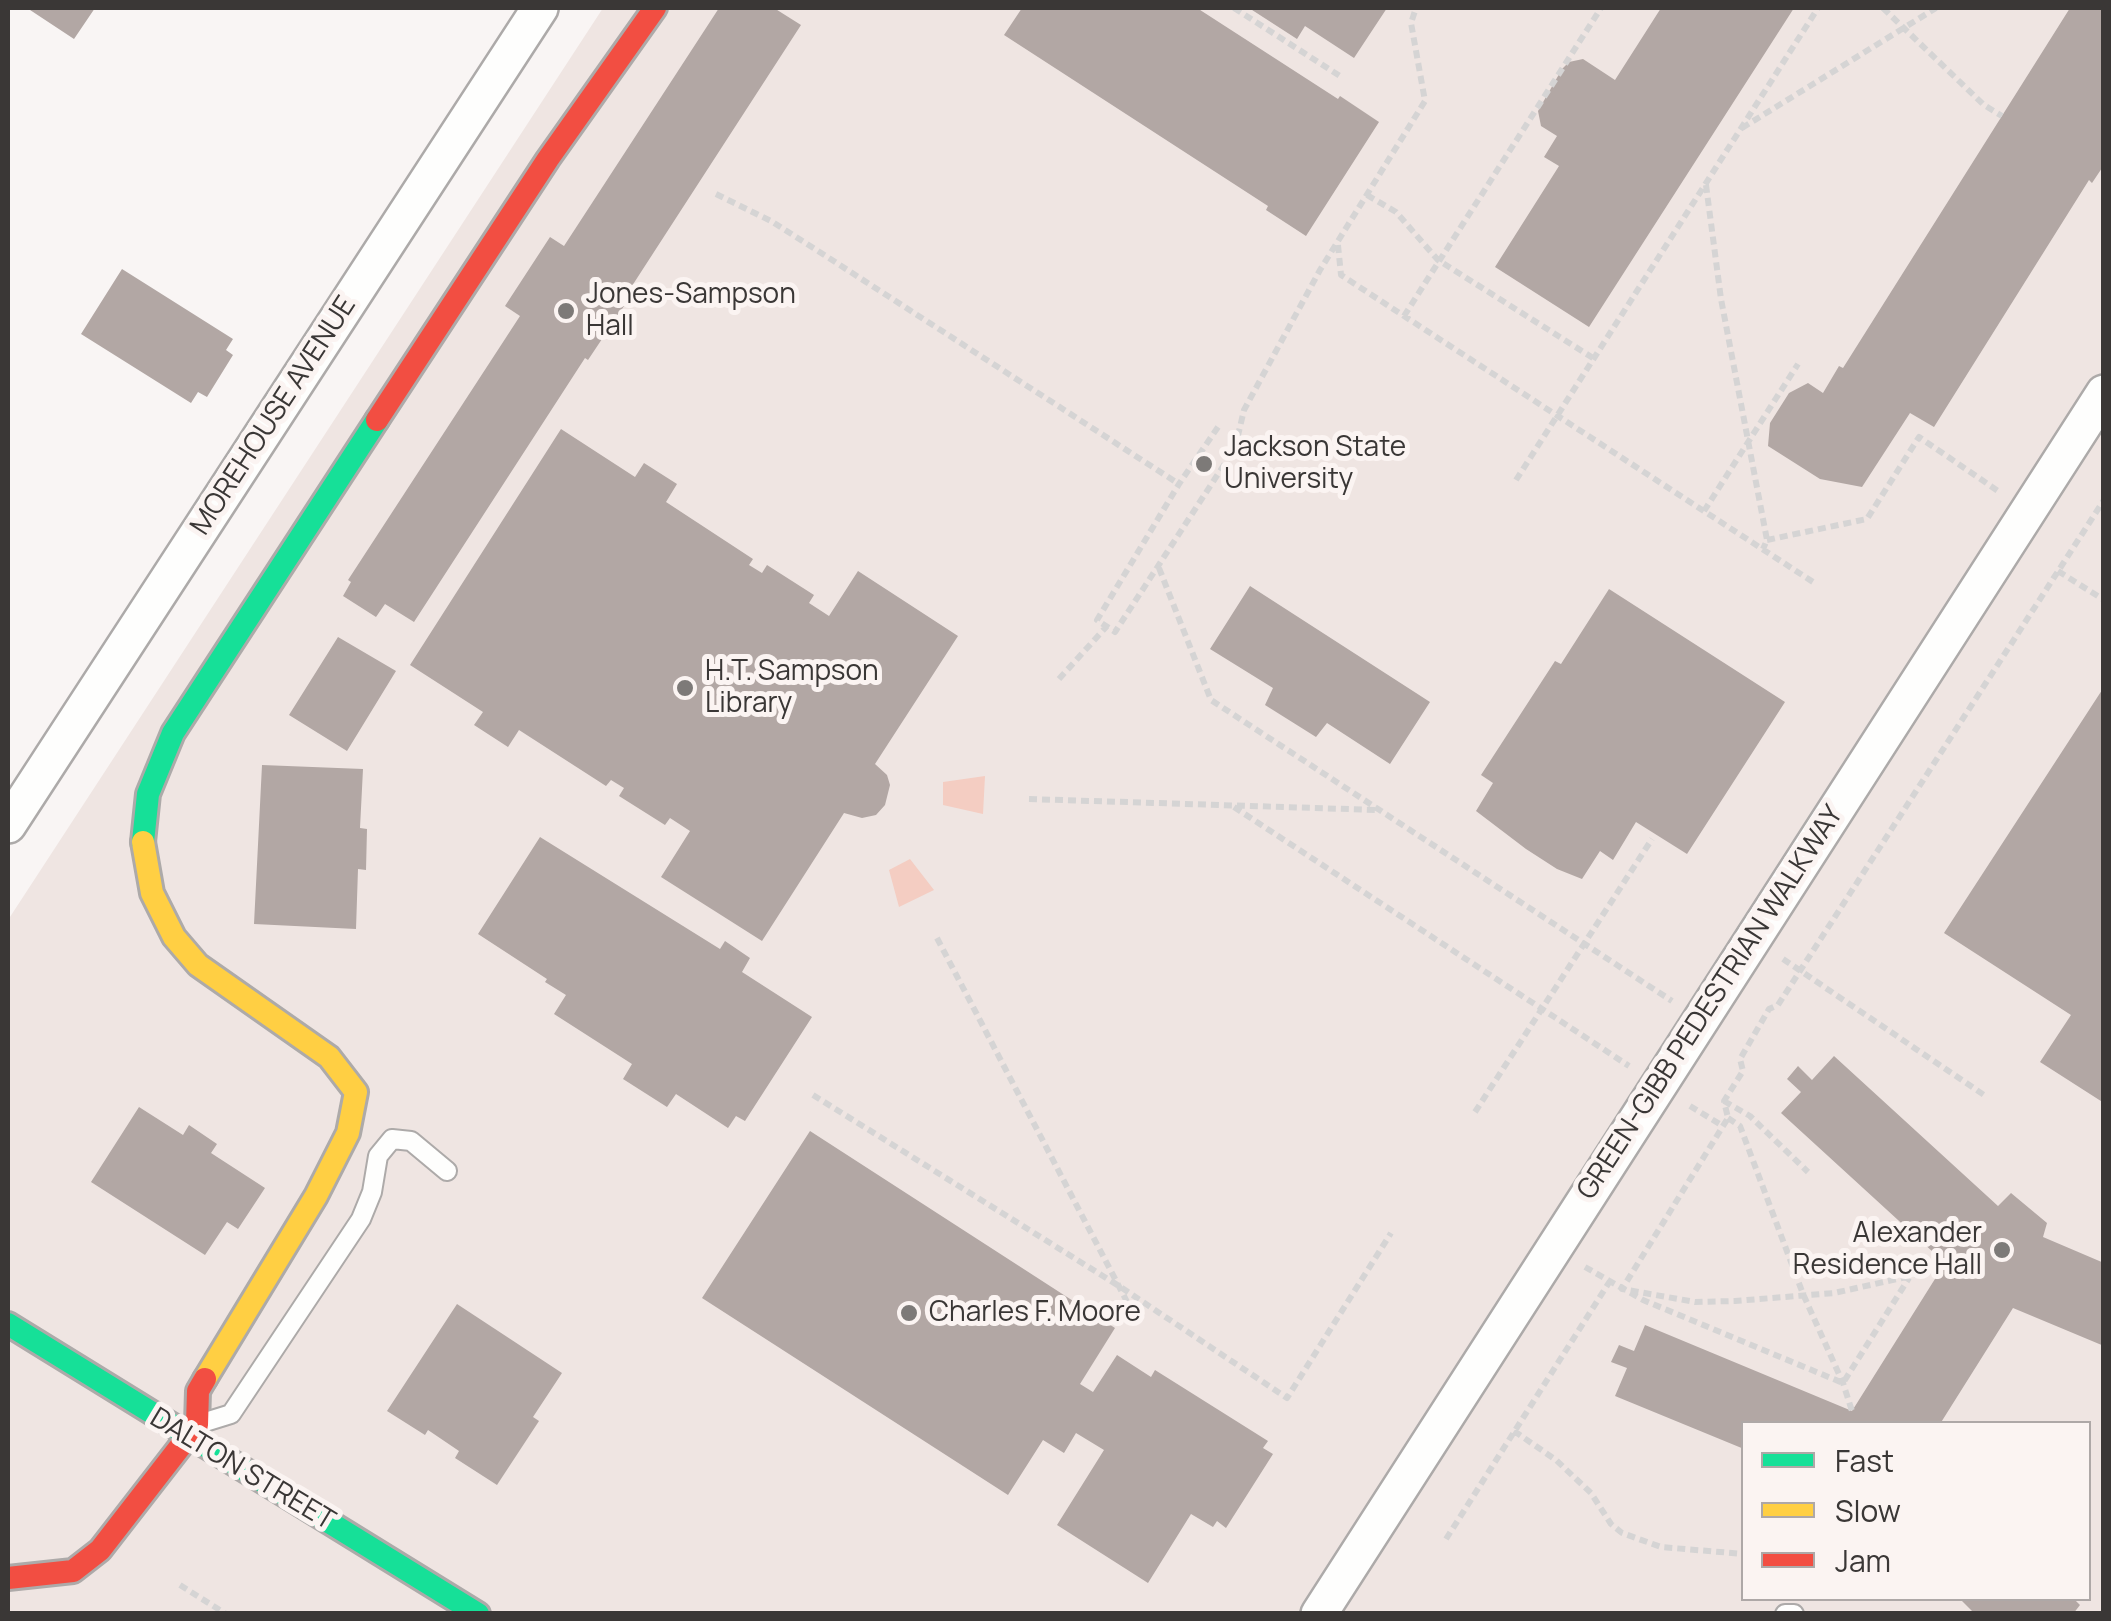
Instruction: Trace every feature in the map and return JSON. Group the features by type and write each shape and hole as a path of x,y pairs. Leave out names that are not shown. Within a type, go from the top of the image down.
{"street":[{"name":"MOREHOUSE AVENUE","path":"8,824 540,8"},
{"path":"8,1578 73,1571 100,1550 193,1431 198,1391 316,1196 348,1133 356,1092 329,1058 198,965 174,937 152,894 143,842 148,794 172,734 548,159 654,8"},
{"name":"GREEN-GIBB PEDESTRIAN WALKWAY","path":"1319,1614 2104,393"},
{"name":"DALTON STREET","path":"8,1324 193,1431 478,1614"}],"lane":[{"path":"193,1431 231,1414 361,1219 372,1192 378,1156 392,1139 411,1141 447,1171"},
{"path":"1785,1614 1794,1614"}],"path":[{"path":"1234,8 1343,78"},
{"path":"1218,427 1178,484 1098,620 1115,632 1234,448 1244,410 1337,242 1425,102 1411,23 1416,8"},
{"path":"1404,316 1601,8"},
{"path":"1516,480 1818,8"},
{"path":"1883,8 1984,105 2002,116"},
{"path":"1740,130 1936,8"},
{"path":"1706,184 1722,298 1767,540 1763,549"},
{"path":"716,194 800,239 1178,484"},
{"path":"1366,195 1396,212 1438,260 1593,358"},
{"path":"1337,242 1341,275 1813,582"},
{"path":"1704,512 1798,364"},
{"path":"1767,540 1866,519 1918,437 2028,511"},
{"path":"1852,1412 1740,1126 1728,1118 1724,1101 1743,1070 1740,1059 1769,1009 1778,1004 2104,500"},
{"path":"1158,566 1210,700 1701,1020"},
{"path":"2058,571 2104,600"},
{"path":"1059,679 1107,626"},
{"path":"1029,800 1379,810"},
{"path":"1234,807 1723,1126"},
{"path":"1475,1112 1652,840"},
{"path":"936,938 1136,1319"},
{"path":"1753,938 1984,1096"},
{"path":"813,1095 1119,1286 1287,1398 1391,1233"},
{"path":"1724,1101 1750,1116 1808,1172"},
{"path":"1622,1288 1728,1118"},
{"path":"1553,1249 1643,1300 1843,1383"},
{"path":"1622,1288 1695,1302 1834,1293 1946,1264"},
{"path":"1843,1383 1910,1276"},
{"path":"1446,1539 1610,1281"},
{"path":"1514,1431 1556,1460 1591,1493 1611,1524 1622,1533 1661,1546 1741,1554"},
{"path":"180,1585 226,1614"}],"shaded area":[{"name":"Jackson State University","path":"603,8 2103,8 2103,1613 8,1613 8,920"},
{"path":"985,776 983,814 943,805 943,782"},
{"path":"910,859 934,890 899,907 889,870"}],"building":[{"path":"27,8 95,8 74,39"},
{"name":"Jones-Sampson Hall","path":"719,8 774,8 801,25 630,289 634,291 588,360 585,358 414,622 385,604 376,617 343,596 351,582 348,580 520,316 505,306 550,237 564,246"},
{"path":"1022,8 1197,8 1379,122 1306,236 1266,210 1268,206 1004,35"},
{"path":"1249,8 1387,8 1354,58 1305,26 1297,39"},
{"path":"1661,8 1794,8 1589,327 1495,267 1559,166 1544,157 1557,136 1541,126 1538,111 1562,69 1569,62 1583,59 1615,80"},
{"path":"2070,8 2104,8 2104,165 2092,183 2089,180 1934,427 1910,413 1862,487 1820,479 1768,446 1770,423 1789,393 1808,383 1823,393 1839,366 1843,368"},
{"path":"122,269 233,339 226,350 233,355 207,397 198,392 191,403 81,334"},
{"name":"H.T. Sampson Library","path":"561,429 635,477 644,463 677,484 666,502 753,559 749,565 762,573 767,565 814,595 809,603 829,616 858,571 958,636 875,764 887,775 890,785 885,805 876,815 862,818 844,813 762,941 661,877 690,831 670,818 665,825 619,796 624,788 611,780 606,786 519,730 508,747 474,725 483,712 410,665"},
{"path":"1250,586 1430,702 1390,764 1327,723 1316,737 1265,705 1273,688 1210,649"},
{"path":"1609,589 1785,702 1687,854 1636,822 1613,860 1600,851 1582,879 1557,869 1476,811 1493,783 1481,775 1555,661 1561,664"},
{"path":"338,637 396,671 347,751 289,715"},
{"path":"2104,687 2104,1103 2040,1062 2071,1015 1944,933"},
{"path":"262,765 363,769 360,828 367,829 366,870 358,869 356,929 254,924"},
{"path":"540,837 720,949 725,941 750,958 742,972 812,1017 745,1121 736,1116 728,1128 676,1094 667,1107 623,1079 632,1064 554,1014 566,995 478,934"},
{"name":"Alexander Residence Hall","path":"1834,1056 1998,1206 2011,1193 2047,1223 2043,1237 2104,1263 2104,1346 2013,1308 1942,1421 1741,1421 1741,1448 1615,1396 1627,1368 1611,1362 1619,1345 1634,1351 1645,1325 1852,1411 1945,1263 1781,1113 1801,1092 1787,1079 1798,1066 1812,1080"},
{"path":"139,1107 183,1135 189,1125 217,1144 211,1153 265,1188 238,1229 227,1222 205,1255 91,1182"},
{"name":"Charles F. Moore","path":"810,1131 1115,1328 1080,1384 1093,1392 1117,1355 1151,1377 1155,1370 1268,1441 1263,1448 1273,1454 1226,1528 1217,1521 1213,1527 1191,1514 1148,1583 1057,1525 1104,1450 1076,1433 1064,1453 1043,1440 1008,1495 702,1298"},
{"path":"457,1304 562,1373 533,1417 539,1421 497,1485 455,1458 459,1451 428,1430 425,1435 387,1411"},
{"path":"1962,1601 2076,1601 2080,1605 2073,1614 1975,1614"}],"traffic: fast":[{"path":"143,842 148,794 173,733 377,420"},
{"path":"8,1324 478,1614"}],"traffic: slow":[{"path":"143,842 152,893 174,937 198,965 329,1057 356,1092 348,1133 316,1196 205,1379"}],"traffic: jam":[{"path":"377,420 548,159 655,8"},
{"path":"8,1578 73,1571 100,1550 197,1425 198,1391 205,1379"}],"place":[{"name":"Jones-Sampson Hall","path":"566,311"},
{"name":"Jackson State University","path":"1204,464"},
{"name":"H.T. Sampson Library","path":"685,688"},
{"name":"Alexander Residence Hall","path":"2002,1250"},
{"name":"Charles F. Moore","path":"909,1313"}]}
